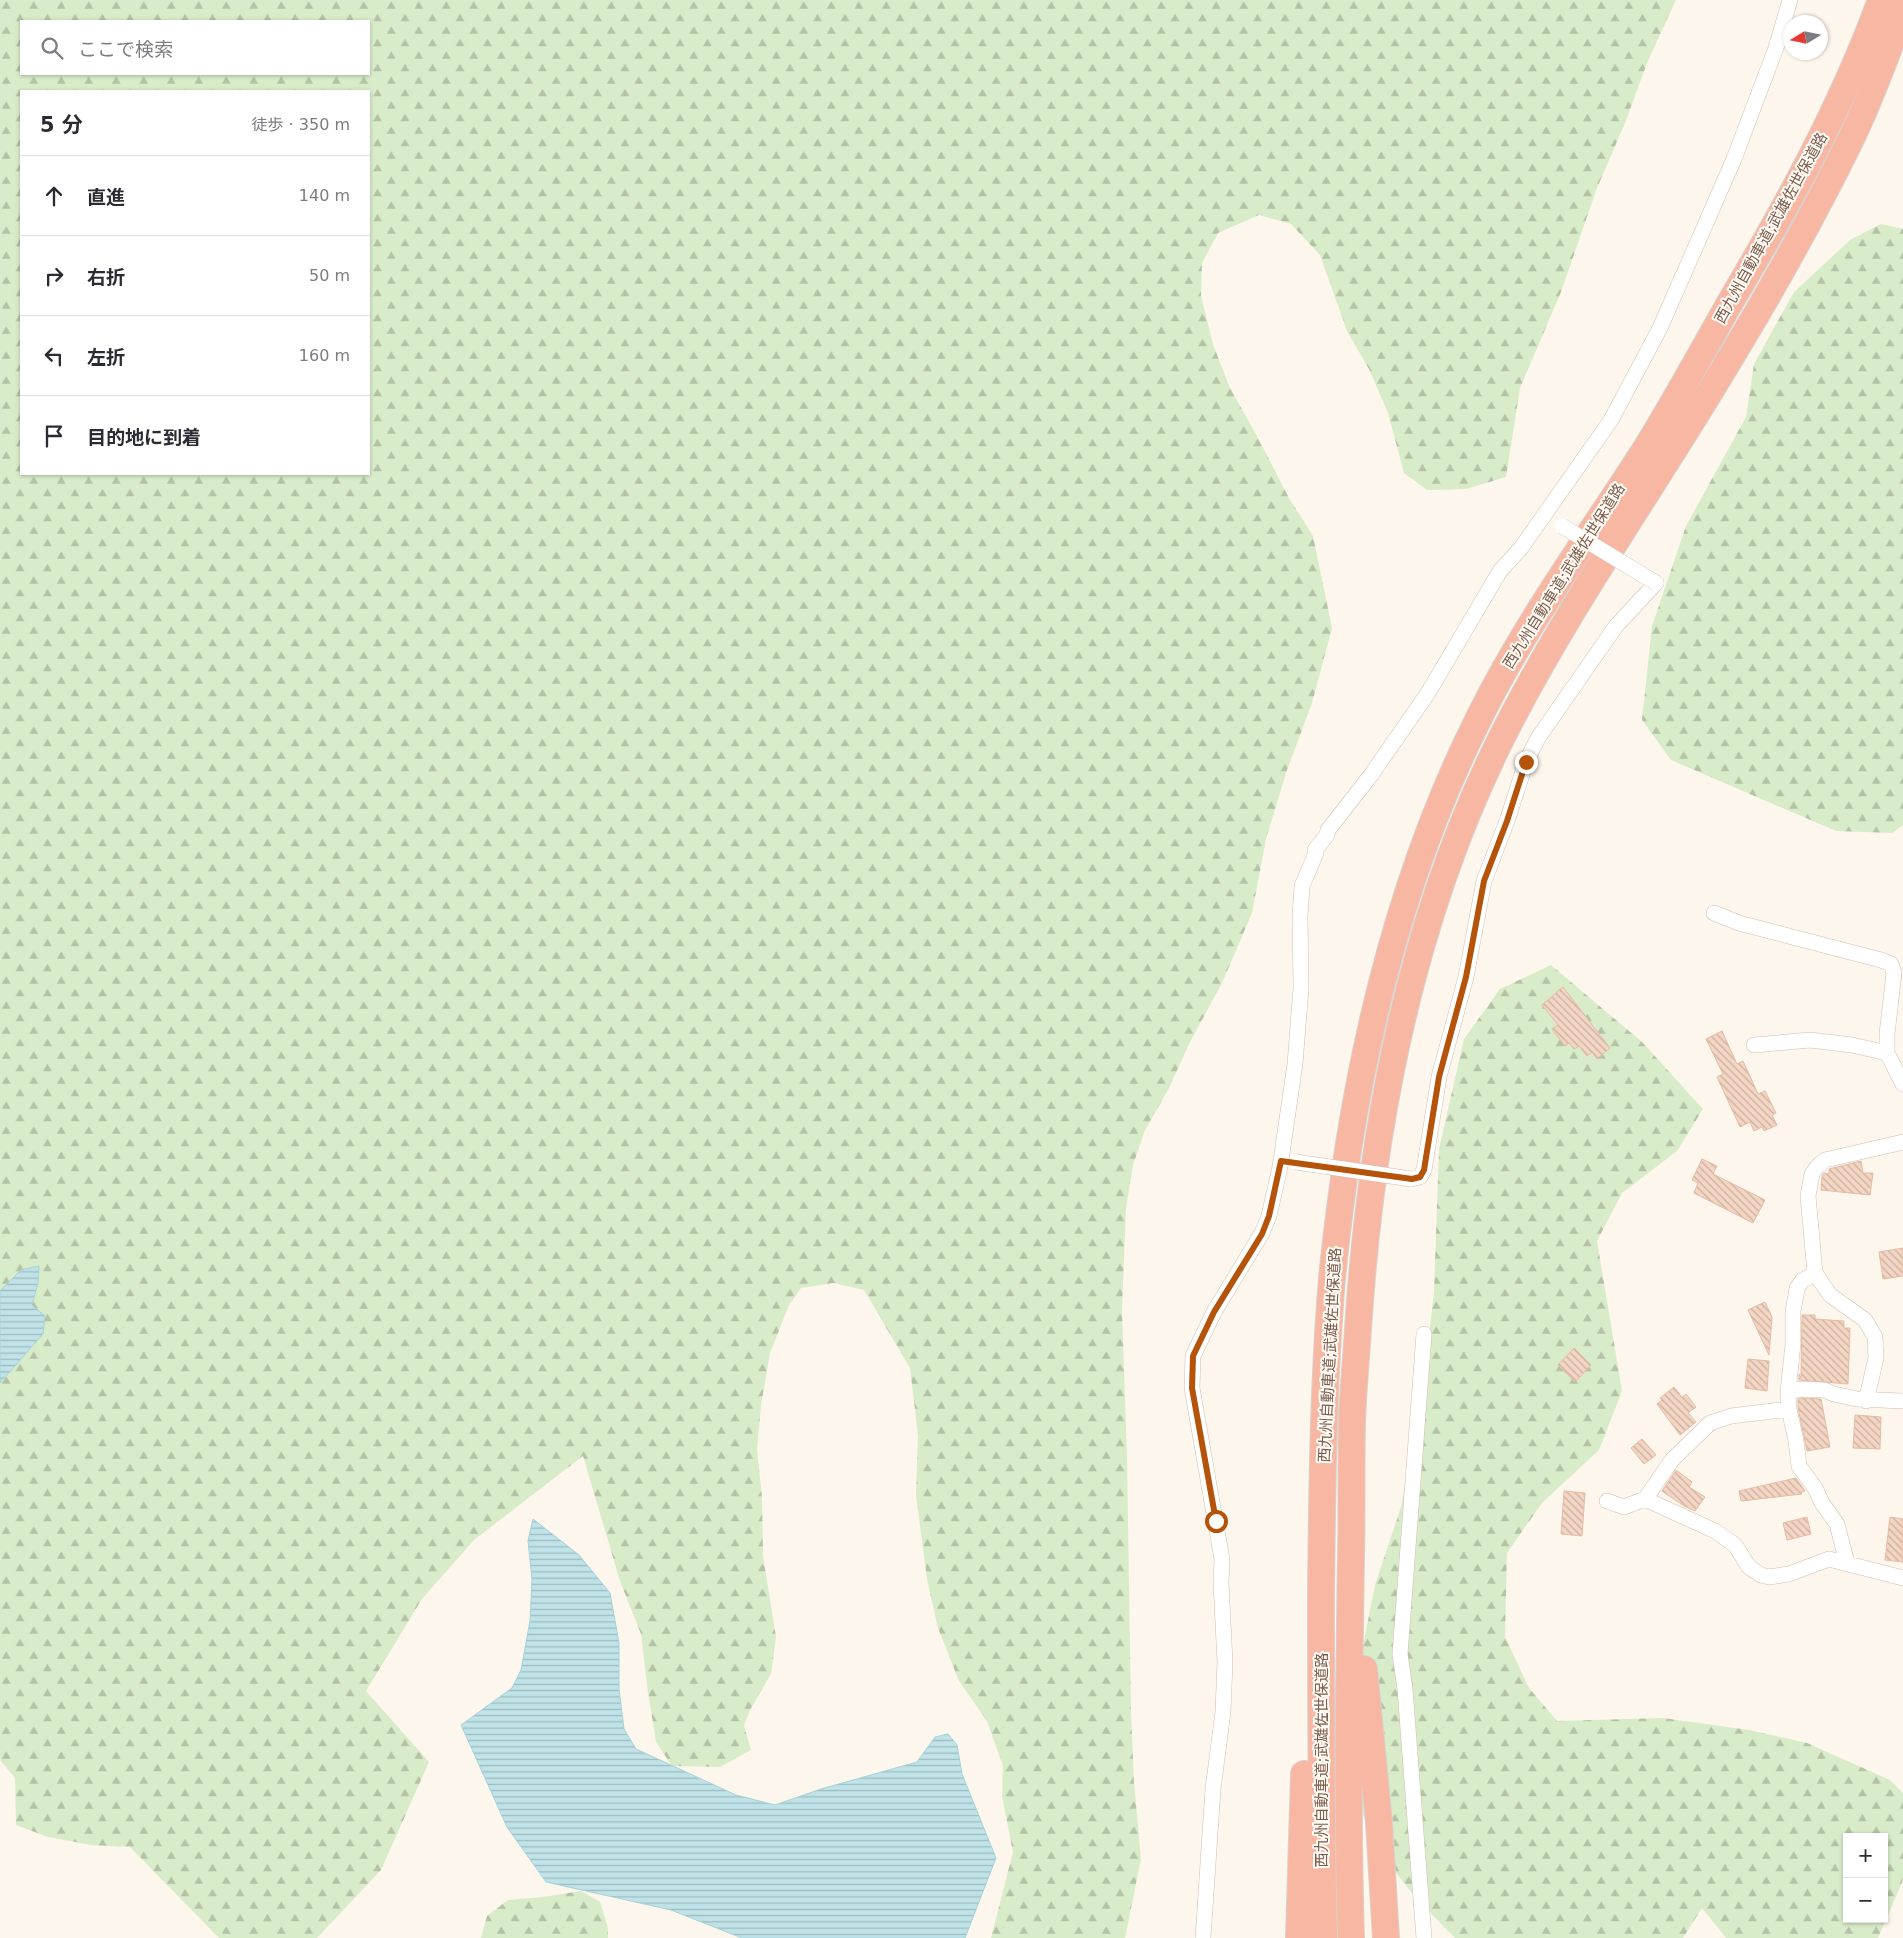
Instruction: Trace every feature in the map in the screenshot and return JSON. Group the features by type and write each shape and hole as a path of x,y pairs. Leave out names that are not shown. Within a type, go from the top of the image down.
{"highway":[{"name":"西九州自動車道;武雄佐世保道路","path":"1324,1938 1321,1718 1322,1542 1330,1301 1341,1197 1358,1088 1381,986 1409,886 1442,797 1503,672 1517,646 1648,445 1777,223 1827,126 1869,32 1881,0"},
{"name":"西九州自動車道;武雄佐世保道路","path":"1351,1938 1349,1727 1352,1418 1368,1202 1385,1095 1407,994 1436,897 1469,808 1503,736 1543,660 1733,354 1800,237 1850,140 1891,43 1903,9"},
{"path":"1351,1541 1379,1822 1386,1938"},
{"path":"1299,1938 1306,1706 1322,1542"}],"street":[{"path":"1203,1938 1214,1789 1223,1712 1224,1662 1222,1559 1192,1388 1193,1356 1214,1312 1262,1234 1288,1162 1301,988 1300,916 1302,886 1316,853 1315,850 1327,835 1328,830 1371,775 1428,693 1500,571 1521,548 1611,420 1660,328 1734,159 1776,48 1790,0"},
{"path":"1288,1162 1412,1179 1420,1177 1424,1170 1439,1077 1466,977 1484,881 1507,821 1526,762 1538,738 1616,626 1656,583 1543,516"},
{"path":"1714,913 1739,923 1891,964 1894,972 1886,1034 1887,1053 1903,1084"},
{"path":"1754,1045 1810,1040 1852,1045 1887,1053"},
{"path":"1866,1401 1876,1358 1875,1337 1865,1320 1830,1296 1816,1273 1808,1196 1812,1174 1825,1160 1903,1142"},
{"path":"1816,1273 1802,1281 1797,1288 1793,1311 1792,1362 1788,1392 1789,1409 1799,1466 1815,1488 1822,1503 1838,1524 1847,1563"},
{"path":"1424,1334 1400,1654 1405,1689 1424,1938"},
{"path":"1788,1392 1824,1390 1866,1401 1903,1401"},
{"path":"1607,1501 1624,1507 1637,1503 1644,1498 1672,1460 1710,1423 1731,1416 1789,1409"},
{"path":"1644,1498 1716,1531 1735,1545 1749,1567 1761,1575 1769,1577 1789,1574 1829,1559 1903,1578"}],"green space":[{"path":"0,0 1676,0 1647,63 1625,123 1597,188 1561,292 1520,388 1506,477 1466,489 1427,490 1404,473 1388,413 1369,369 1347,331 1320,255 1291,224 1259,215 1218,233 1202,263 1201,296 1213,344 1229,386 1289,498 1313,536 1332,628 1312,703 1287,770 1266,839 1252,913 1222,983 1190,1042 1168,1090 1145,1130 1133,1165 1126,1208 1122,1310 1127,1457 1131,1712 1134,1783 1141,1859 1125,1938 991,1938 1013,1852 1002,1796 1003,1766 987,1721 959,1681 938,1628 927,1579 916,1495 918,1435 910,1368 864,1290 833,1283 801,1288 789,1305 770,1353 761,1405 757,1450 762,1497 763,1556 776,1637 771,1674 750,1710 744,1726 751,1750 720,1767 672,1766 656,1742 641,1634 620,1581 583,1456 474,1540 422,1599 366,1691 429,1762 381,1870 317,1938 219,1938 130,1847 91,1845 48,1837 16,1825 15,1778 0,1760"},
{"path":"1881,224 1903,229 1903,825 1892,833 1836,831 1671,760 1642,720 1652,626 1686,526 1746,417 1754,364 1794,292 1850,240"},
{"path":"1551,965 1642,1042 1703,1109 1677,1151 1622,1193 1597,1241 1622,1391 1599,1450 1542,1503 1507,1553 1505,1637 1529,1688 1557,1721 1663,1718 1749,1730 1807,1743 1890,1780 1903,1793 1903,1880 1888,1915 1888,1833 1843,1833 1843,1923 1884,1923 1878,1938 1726,1938 1702,1908 1683,1938 1455,1938 1415,1897 1389,1864 1344,1780 1358,1672 1375,1585 1401,1507 1419,1421 1434,1292 1439,1149 1464,1039 1500,989"},
{"path":"581,1891 600,1902 608,1928 608,1938 481,1938 487,1916 508,1900"}],"water":[{"path":"39,1266 38,1283 32,1305 45,1316 43,1334 0,1383 0,1291 21,1270"},
{"path":"533,1519 579,1555 610,1593 619,1643 619,1689 624,1729 636,1749 736,1795 775,1805 821,1789 917,1762 935,1737 948,1734 957,1745 962,1774 996,1858 965,1938 742,1938 671,1910 546,1882 507,1827 461,1725 512,1688 521,1670 530,1621 532,1580 528,1541"}],"building":[{"path":"1563,987 1610,1048 1597,1059 1592,1052 1587,1056 1579,1046 1574,1049 1569,1043 1565,1046 1552,1029 1558,1025 1542,1005"},
{"path":"1722,1031 1737,1064 1743,1061 1758,1094 1765,1091 1776,1113 1772,1115 1777,1125 1764,1131 1762,1127 1754,1131 1750,1122 1740,1127 1717,1077 1723,1074 1706,1039"},
{"path":"1702,1159 1717,1166 1713,1174 1765,1200 1753,1223 1694,1193 1698,1183 1692,1180"},
{"path":"1861,1161 1863,1173 1873,1173 1870,1195 1821,1190 1822,1177 1824,1173 1829,1174 1829,1169"},
{"path":"1903,1248 1903,1276 1883,1279 1879,1252"},
{"path":"1765,1302 1772,1317 1769,1355 1748,1310"},
{"path":"1802,1315 1815,1315 1815,1319 1844,1321 1844,1328 1850,1328 1848,1384 1799,1380 1799,1374 1801,1378"},
{"path":"1574,1348 1591,1365 1575,1382 1558,1365"},
{"path":"1748,1359 1769,1361 1767,1391 1745,1388"},
{"path":"1674,1387 1682,1397 1686,1394 1696,1407 1688,1413 1696,1422 1680,1435 1657,1404 1662,1400 1660,1398"},
{"path":"1798,1399 1821,1399 1830,1447 1807,1451 1798,1408"},
{"path":"1855,1415 1881,1417 1880,1449 1853,1448"},
{"path":"1642,1439 1656,1455 1644,1464 1631,1448"},
{"path":"1676,1470 1692,1482 1689,1487 1705,1497 1695,1511 1662,1491"},
{"path":"1796,1478 1805,1491 1801,1492 1802,1494 1741,1501 1739,1491"},
{"path":"1564,1491 1585,1493 1582,1536 1561,1534"},
{"path":"1807,1517 1811,1534 1787,1540 1783,1523"},
{"path":"1890,1517 1903,1519 1903,1562 1885,1560"}],"route":[{"path":"1216,1521 1192,1388 1193,1356 1214,1312 1262,1234 1269,1216 1281,1161 1412,1179 1420,1177 1424,1170 1439,1077 1466,977 1484,881 1507,821 1526,762"}]}
